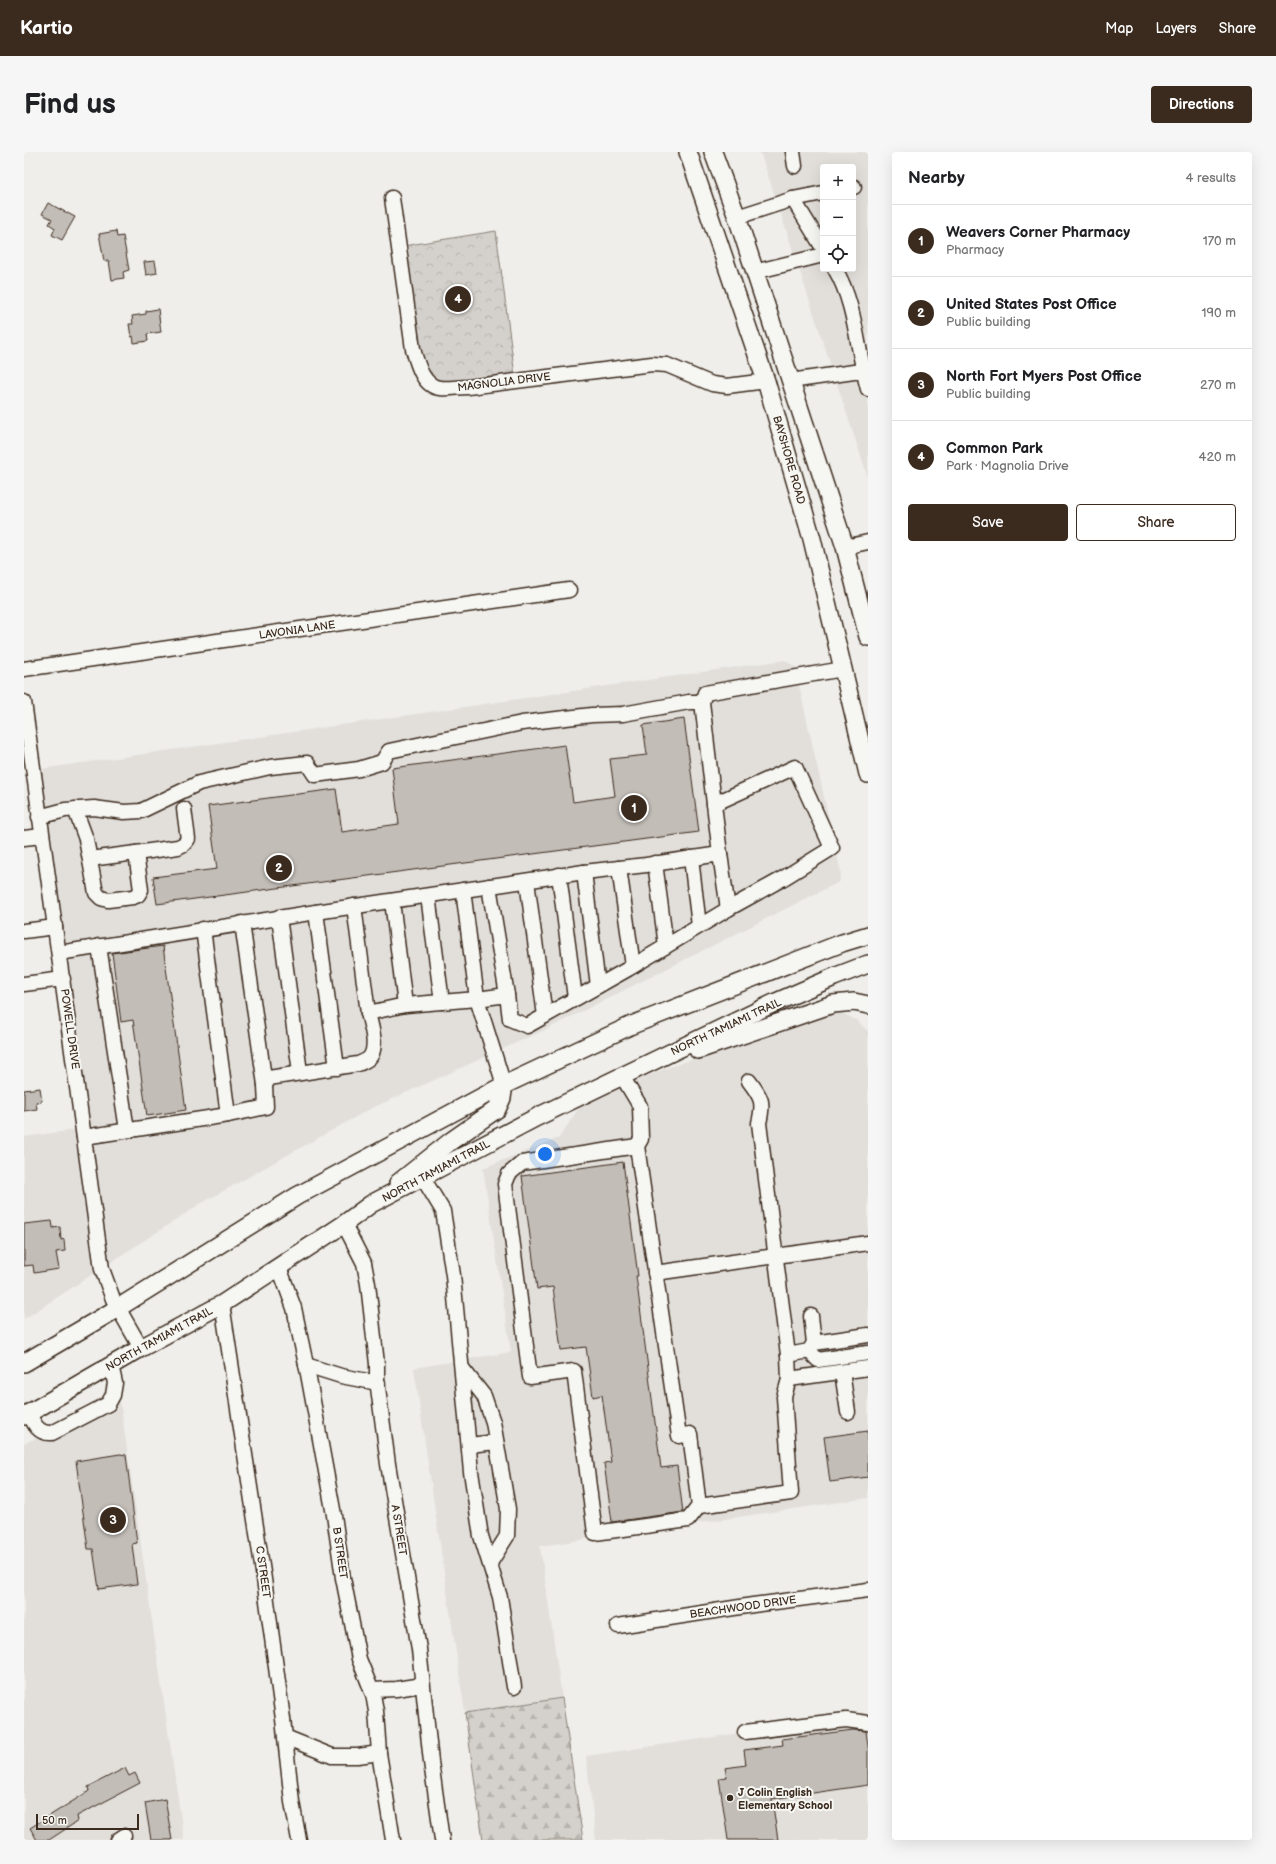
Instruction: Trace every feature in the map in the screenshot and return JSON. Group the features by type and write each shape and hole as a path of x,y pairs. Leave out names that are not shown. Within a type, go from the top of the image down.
{"main road":[{"name":"BAYSHORE ROAD","path":"688,152 766,381 812,539 868,774"},
{"path":"702,152 736,241 747,250"},
{"path":"713,152 737,217 845,547 868,637"},
{"path":"24,1363 118,1308 298,1196 504,1085 632,1025 842,943 868,935"},
{"name":"NORTH TAMIAMI TRAIL","path":"26,1414 141,1348 222,1304 344,1224 371,1204 537,1117 774,1003 868,964"},
{"path":"622,1076 833,1004 854,1002 868,1005"},
{"path":"371,1204 451,1140 497,1109 502,1098 504,1085"}],"street":[{"path":"737,217 793,199 820,194"},
{"name":"MAGNOLIA DRIVE","path":"392,198 413,350 417,365 425,379 438,388 468,387 652,364 667,365 712,384 727,386 766,381"},
{"path":"793,199 820,243"},
{"path":"754,272 820,257"},
{"path":"837,272 850,305 868,389"},
{"path":"790,381 865,370"},
{"path":"845,547 868,542"},
{"name":"LAVONIA LANE","path":"24,669 569,590"},
{"path":"728,909 702,702 705,693 843,669"},
{"name":"POWELL DRIVE","path":"24,702 27,743 63,980 102,1269 118,1308 141,1348"},
{"path":"39,817 75,809 94,808 124,812 141,811 199,783 270,767 307,763 315,775 359,769 382,762 389,751 522,723 592,715 623,714 689,702 702,702"},
{"path":"489,886 510,1019 527,1026 633,966 728,909 782,880 832,848 795,767 714,804"},
{"path":"75,809 86,839 96,892 101,898 108,900 127,898 138,895 142,890 136,853"},
{"path":"90,859 178,847 184,844 188,838 184,809"},
{"path":"24,838 42,836"},
{"path":"59,953 279,917 584,872 720,854"},
{"path":"691,858 699,926"},
{"path":"655,863 666,946"},
{"path":"619,868 633,966"},
{"path":"584,872 598,986"},
{"path":"559,876 575,998"},
{"path":"527,881 545,1016"},
{"path":"463,890 477,999 504,1085"},
{"path":"428,896 442,1002"},
{"path":"392,901 405,1005"},
{"path":"265,1085 269,1078 358,1064 369,1059 374,1050 354,906"},
{"path":"316,912 337,1068"},
{"path":"279,917 300,1072"},
{"path":"84,1137 228,1115 266,1107 265,1085 242,923"},
{"path":"24,931 55,927"},
{"path":"203,929 228,1115"},
{"path":"99,946 127,1130"},
{"path":"24,984 63,980"},
{"path":"368,1013 405,1005 507,995"},
{"path":"622,1076 640,1106 641,1139 637,1146 678,1436 690,1434 699,1506"},
{"path":"637,1146 522,1163 509,1174 505,1184 530,1377 574,1371 595,1533 688,1520 699,1506 791,1493 784,1397 789,1378 788,1355 759,1123 763,1107 758,1093 749,1081"},
{"path":"423,1178 444,1211 453,1275 471,1472 481,1536 500,1597 514,1687"},
{"name":"A STREET","path":"344,1224 364,1264 368,1284 388,1464 419,1650 431,1762 442,1840"},
{"path":"655,1273 868,1243"},
{"name":"B STREET","path":"279,1267 294,1308 334,1515 343,1578 359,1659 371,1690 376,1712 379,1753 393,1840"},
{"name":"C STREET","path":"222,1304 264,1579 292,1802 299,1840"},
{"path":"811,1316 811,1347 818,1360 868,1352"},
{"path":"788,1355 811,1347 868,1335"},
{"path":"26,1414 36,1428 45,1433 52,1433 108,1404 113,1395 115,1382 111,1365"},
{"path":"306,1365 341,1376 378,1383"},
{"path":"462,1368 484,1396 492,1422 508,1509 507,1536 490,1564"},
{"path":"789,1378 868,1368"},
{"path":"842,1372 848,1412"},
{"path":"469,1445 496,1442"},
{"name":"BEACHWOOD DRIVE","path":"618,1626 753,1605 868,1590"},
{"path":"371,1690 396,1689 422,1685"},
{"path":"745,1732 846,1720 868,1723"},
{"path":"285,1737 332,1756 358,1756 379,1753"}],"shaded area":[{"path":"760,152 868,152 868,478 765,166"},
{"path":"785,660 795,667 841,873 839,882 549,1028 370,1109 200,1204 24,1319 24,1137 81,1129 62,986 70,979 41,769"},
{"path":"834,1011 840,1012 856,1020 868,1031 868,1498 540,1546 562,1698 465,1713 414,1368 511,1352 483,1168 559,1138 582,1103 593,1098 664,1069"},
{"path":"119,1394 184,1840 24,1840 24,1444"},
{"name":"J Colin English Elementary School","path":"868,1714 868,1840 596,1840 586,1756"}],"green space":[{"path":"496,231 515,376 443,383 428,374 418,353 403,246"},
{"path":"562,1698 583,1840 483,1840 465,1713"}],"building":[{"path":"48,203 75,217 62,240 52,235 55,228 49,224 52,219 42,214"},
{"path":"116,231 117,237 123,236 129,270 123,272 124,278 112,280 109,261 104,261 99,234"},
{"path":"155,261 157,273 146,275 144,262"},
{"path":"158,309 161,332 147,334 148,341 134,343 133,336 131,337 129,324 133,324 132,316 146,314 146,311"},
{"path":"684,719 699,832 157,904 153,877 217,869 208,806 336,789 342,832 399,824 392,768 565,745 573,802 615,796 610,759 647,755 643,725"},
{"path":"163,946 186,1110 147,1116 133,1020 121,1022 112,953"},
{"path":"40,1088 42,1101 36,1102 37,1109 24,1111 24,1090"},
{"path":"623,1162 661,1468 677,1466 683,1512 612,1522 604,1463 611,1462 602,1395 593,1397 586,1347 561,1350 553,1287 537,1289 522,1176"},
{"path":"52,1221 53,1228 60,1227 61,1240 64,1239 65,1251 56,1252 59,1269 34,1273 33,1265 24,1266 24,1224"},
{"path":"868,1431 868,1477 830,1482 824,1437"},
{"path":"120,1454 126,1455 137,1543 132,1544 137,1584 99,1589 93,1549 88,1549 76,1461"},
{"path":"853,1730 866,1731 868,1746 868,1785 772,1799 778,1840 728,1840 719,1778 727,1777 725,1768 746,1765 744,1750 783,1745 782,1739"},
{"path":"125,1768 129,1776 135,1773 140,1783 77,1816 78,1821 49,1840 37,1840 30,1828 89,1791 88,1787"},
{"path":"165,1799 172,1840 151,1840 145,1803"}],"place":[{"name":"Common Park","path":"458,299"},
{"name":"Weavers Corner Pharmacy","path":"634,808"},
{"name":"United States Post Office","path":"279,868"},
{"name":"North Fort Myers Post Office","path":"113,1520"},
{"name":"J Colin English Elementary School","path":"730,1798"}]}
